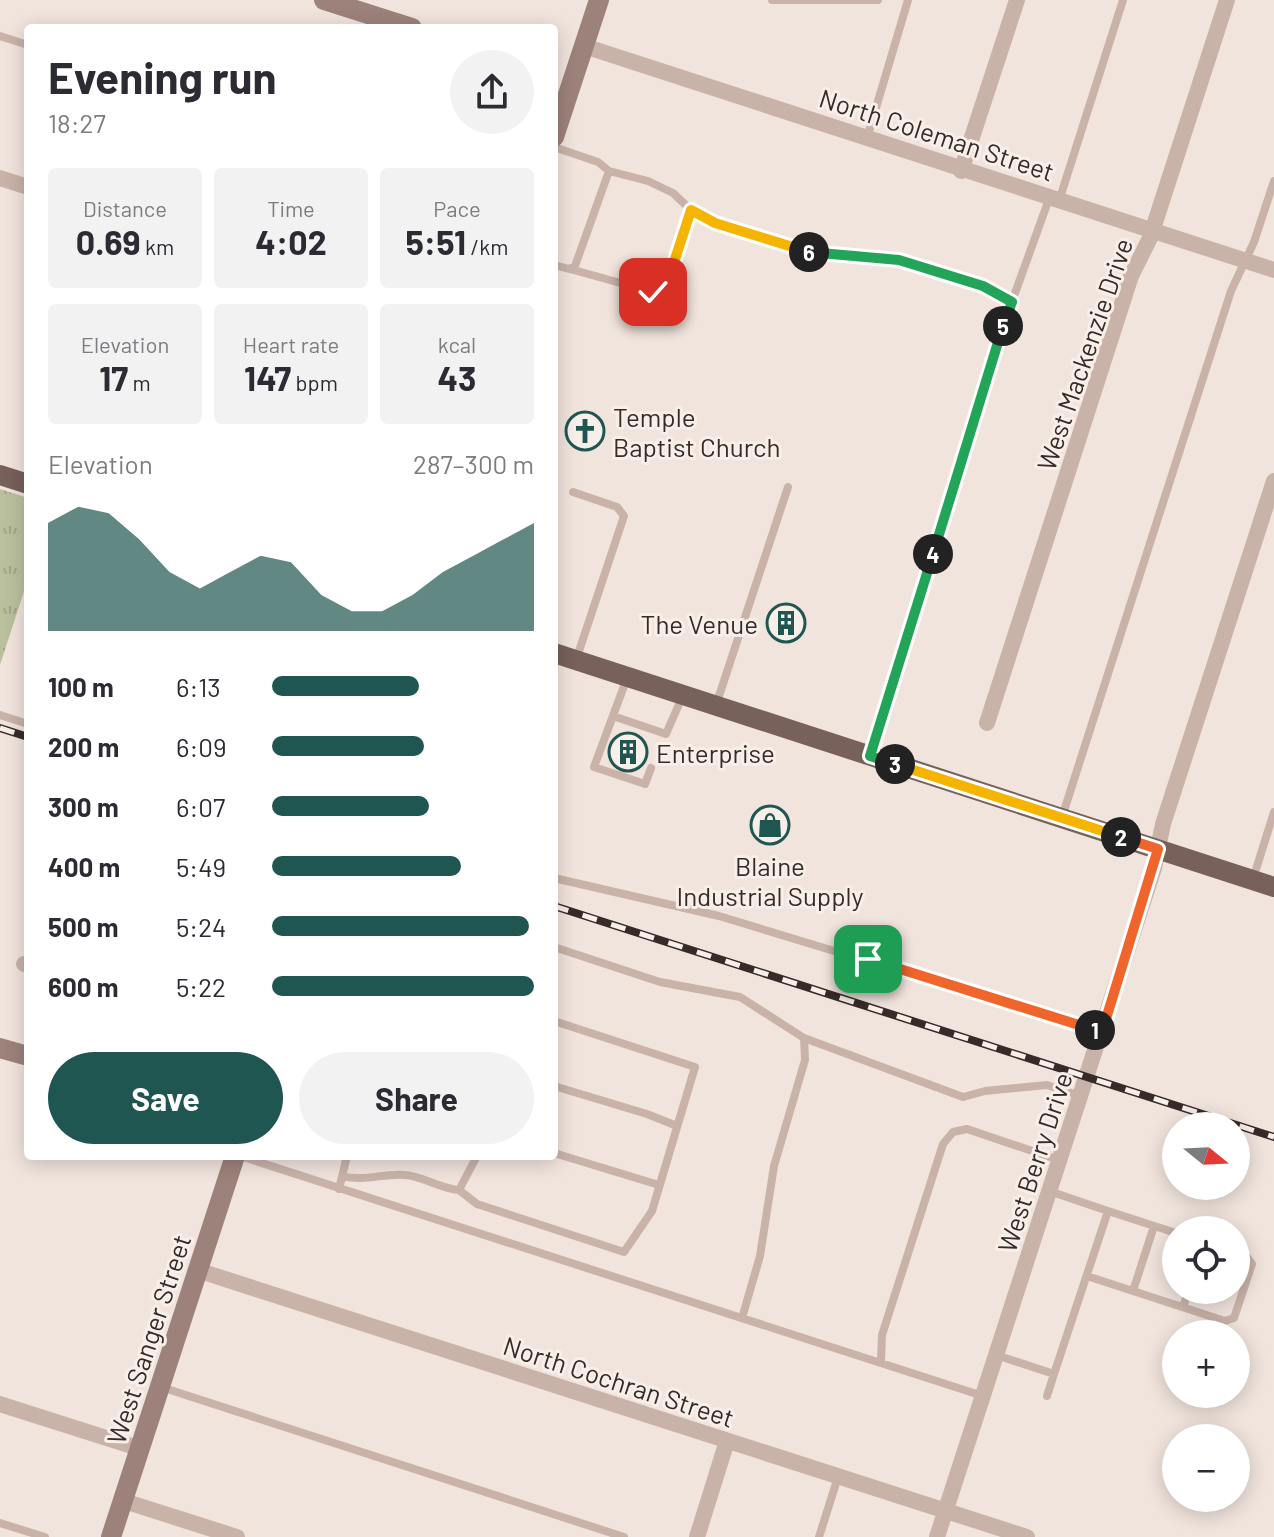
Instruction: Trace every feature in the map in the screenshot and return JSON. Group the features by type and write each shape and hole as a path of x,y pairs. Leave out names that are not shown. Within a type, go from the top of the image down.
{"main road":[{"path":"324,0 399,24"},
{"path":"558,110 563,76 584,46 599,0"},
{"path":"0,475 24,483"},
{"path":"560,658 1274,887"},
{"path":"0,1048 24,1055"},
{"name":"West Sanger Street","path":"111,1537 236,1160"}],"street":[{"path":"961,171 1017,0"},
{"name":"West Mackenzie Drive","path":"987,723 1131,276 1152,232 1227,0"},
{"name":"North Coleman Street","path":"584,46 961,171 1274,270"},
{"path":"0,178 24,186"},
{"name":"West Berry Drive","path":"937,1537 1102,1032 1163,824 1274,481"},
{"name":"North Cochran Street","path":"197,1270 1027,1537"},
{"path":"0,1404 141,1449"},
{"path":"697,1537 727,1441"},
{"path":"124,1501 237,1537"}],"lane":[{"path":"772,0 878,0"},
{"path":"867,138 908,0"},
{"path":"870,756 1012,302 1054,200 1123,0"},
{"path":"0,36 24,44"},
{"path":"558,148 598,162 609,171 648,181 673,193 691,210 715,223 789,247 912,263 983,286 1012,302"},
{"path":"569,269 575,266 582,253 609,171"},
{"path":"1062,817 1231,291 1274,181"},
{"path":"558,266 653,292 668,281 691,210"},
{"path":"716,706 788,487"},
{"path":"560,658 624,516 617,507 573,492"},
{"path":"627,677 594,767 645,784 651,768"},
{"path":"613,716 666,734 683,695"},
{"path":"0,715 24,723"},
{"path":"1253,879 1274,812"},
{"path":"558,879 719,916 1102,1032"},
{"path":"558,948 660,982 740,997 804,1038 963,1097 985,1091 1047,1085 1081,1096"},
{"path":"342,1176 372,1180 406,1174 442,1189 459,1190 477,1204 624,1252 652,1211 695,1067 558,1022"},
{"path":"742,1318 760,1256 774,1166 805,1060 804,1038"},
{"path":"558,1087 677,1126"},
{"path":"881,1362 882,1335 943,1144 953,1132 967,1129 1059,1160"},
{"path":"558,1154 659,1185"},
{"path":"249,1160 983,1396"},
{"path":"339,1189 346,1160"},
{"path":"459,1190 476,1160"},
{"path":"1049,1191 1162,1229"},
{"path":"1047,1396 1108,1211"},
{"path":"1133,1291 1154,1226"},
{"path":"1087,1276 1225,1321 1234,1318 1239,1304"},
{"path":"996,1355 1054,1374"},
{"path":"161,1387 624,1537"},
{"path":"819,1537 838,1476"},
{"path":"0,1523 45,1537"}],"green space":[{"path":"0,489 24,497 24,591 0,665"}],"railway":[{"path":"0,728 24,736"},
{"path":"558,907 1274,1137"}],"place":[{"name":"Temple Baptist Church","path":"585,431"},
{"name":"The Venue","path":"786,623"},
{"name":"Enterprise","path":"628,752"},
{"name":"Blaine Industrial Supply","path":"770,825"}],"route":[{"path":"653,292 668,281 691,210 715,223 789,247 821,254 867,255 899,260 953,275 983,286 1012,302 870,756 1158,849 1154,868 1102,1032 868,959"}]}
